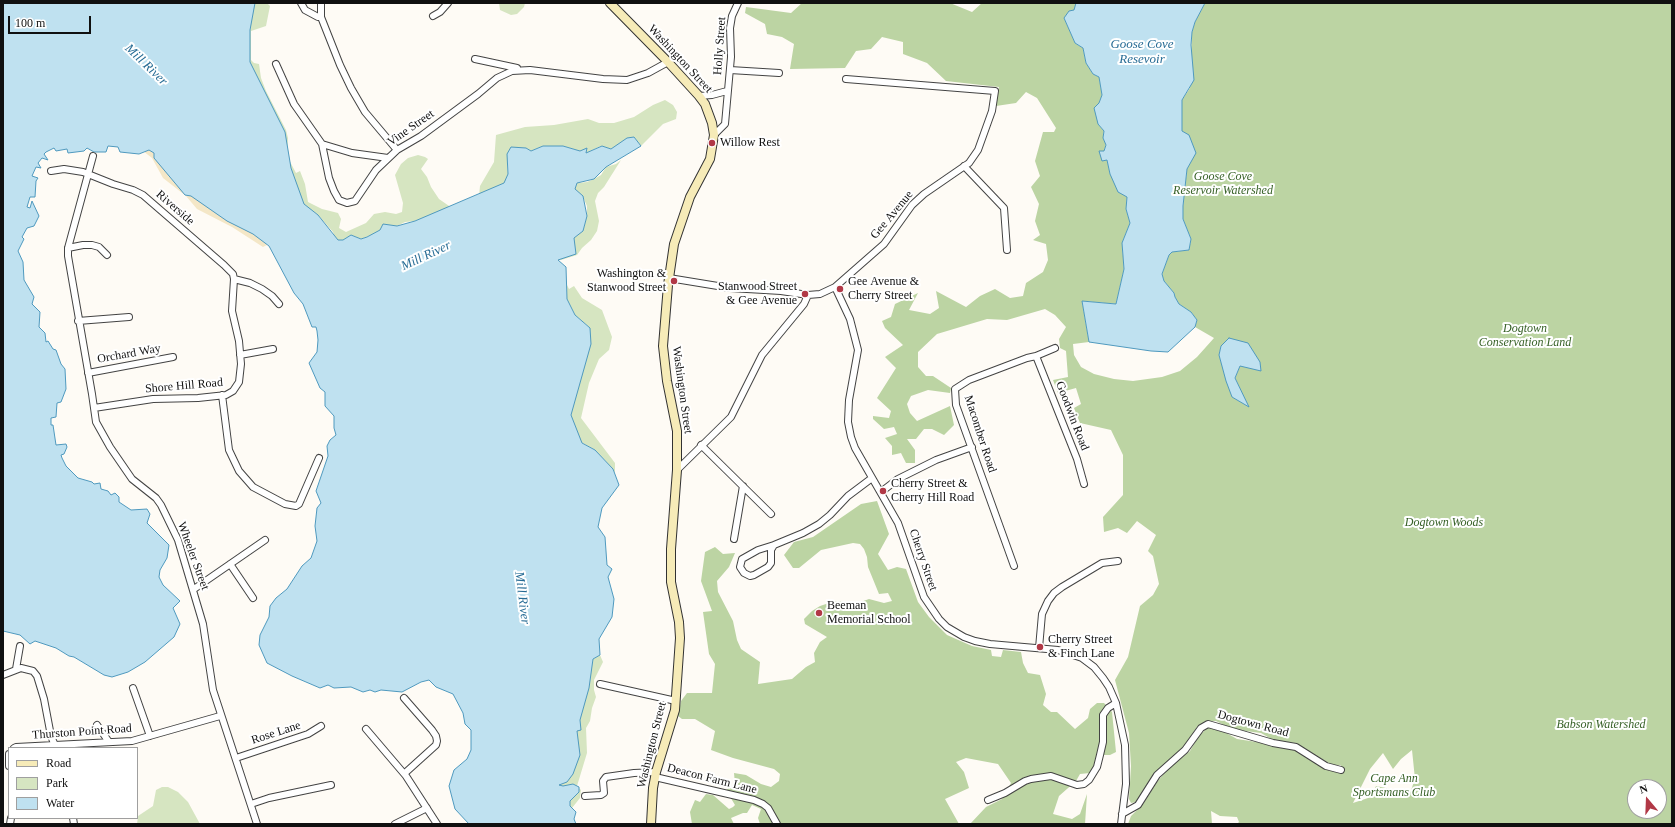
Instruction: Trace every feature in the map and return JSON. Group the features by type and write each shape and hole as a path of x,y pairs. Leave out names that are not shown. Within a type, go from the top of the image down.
{"main road":[{"name":"Washington Street","path":"610,3 699,96 705,104 712,123 714,135 710,159 693,188 683,215 674,244 669,278 663,352 677,431 677,470 671,549 671,582 679,622 680,638 675,710 655,775 651,824"}],"street":[{"path":"301,3 305,10 318,17 322,17"},
{"path":"321,3 322,17 340,66 351,88 372,121 397,150"},
{"path":"433,16 440,12 448,3"},
{"name":"Holly Street","path":"714,135 725,124 730,70 730,28 732,16 738,3"},
{"name":"Vine Street","path":"475,59 521,69 603,79 628,80 648,73 668,62"},
{"path":"276,64 294,104 322,144 329,178 339,200 347,204 358,198 376,170 388,158"},
{"name":"Vine Street","path":"322,144 342,151 388,158 397,150 421,136 497,78 512,71 521,69"},
{"path":"730,70 779,73"},
{"name":"Gee Avenue","path":"808,295 820,294 835,287 884,244 912,205 924,194 974,158 982,143 992,111 995,91 846,79"},
{"path":"699,96 712,95 727,91"},
{"name":"Wheeler Street","path":"93,156 68,248 78,321 96,422 132,479 156,498 161,505 178,540 204,624 213,690 220,716 236,758 257,824"},
{"path":"964,166 1004,208 1007,250"},
{"path":"51,171 64,169 88,174"},
{"name":"Riverside","path":"88,174 133,190 143,196 224,265 233,274 234,279"},
{"path":"68,248 92,245 99,247 107,255"},
{"path":"669,278 716,286 781,291 808,295 804,304 762,356 731,417 677,470"},
{"path":"234,279 250,283 272,296 279,304"},
{"name":"Shore Hill Road","path":"94,408 146,400 222,395 233,391 237,387 240,375 239,341 232,311 234,279"},
{"name":"Cherry Street","path":"835,287 850,319 858,350 849,400 849,429 855,448 898,523 924,597 939,619 955,632 975,641 1058,650 1082,658 1094,667 1109,687 1116,703 1125,745 1126,784 1121,824"},
{"path":"78,321 128,317"},
{"name":"Macomber Road","path":"1014,566 956,405 955,389 970,380 1055,348"},
{"path":"240,356 273,349"},
{"name":"Goodwin Road","path":"1036,356 1076,459 1084,484"},
{"name":"Orchard Way","path":"88,373 173,357"},
{"path":"222,395 229,450 239,471 253,487 285,504 299,504 319,458"},
{"path":"701,445 771,514"},
{"path":"881,492 898,479 936,460 972,447"},
{"path":"774,545 771,550 771,563 768,567 750,576 744,573 740,567 742,559 758,550 803,533 819,524 848,496 872,478"},
{"path":"734,539 743,486"},
{"path":"194,589 265,540"},
{"path":"1039,648 1042,614 1048,601 1054,593 1102,563 1118,561"},
{"path":"230,564 253,598"},
{"path":"16,669 20,646"},
{"path":"3,675 21,668 33,671 37,676 44,699 51,736 56,747"},
{"path":"600,684 676,701"},
{"path":"133,688 150,736"},
{"path":"404,698 432,730 437,741 436,744 404,773"},
{"path":"988,800 1005,793 1025,780 1031,779 1051,776 1077,786 1084,784 1089,780 1097,767 1103,742 1103,715 1108,708 1116,703"},
{"name":"Thurston Point Road","path":"15,747 56,747 132,741 220,716"},
{"name":"Dogtown Road","path":"1122,814 1138,805 1157,775 1185,750 1201,728 1208,724 1296,747 1326,766 1341,770"},
{"path":"97,725 109,742"},
{"name":"Rose Lane","path":"236,758 308,734 321,726"},
{"path":"366,729 404,773 438,824"},
{"name":"Deacon Farm Lane","path":"585,796 600,795 604,793 603,781 606,778 634,773 655,775 754,800 768,808 777,824"},
{"path":"251,804 332,785"},
{"path":"395,824 427,808"}],"green space":[{"path":"164,3 267,3 270,6 266,26 251,31 251,60 254,63 259,64 261,78 266,91 286,130 288,138 287,156 296,173 300,171 305,184 308,202 322,209 338,213 341,219 339,228 346,232 366,223 374,214 385,212 396,214 402,212 403,203 395,175 401,164 408,158 418,155 428,159 421,169 427,177 431,187 439,199 452,208 415,221 405,222 397,226 380,230 361,239 351,235 340,243 336,241 333,232 318,215 297,200"},
{"path":"499,3 525,3 524,7 517,14 511,15 500,10"},
{"name":"Dogtown Woods","path":"802,3 950,3 972,12 982,3 1076,3 1074,10 1064,18 1075,43 1083,48 1086,63 1093,74 1099,77 1102,95 1099,103 1098,124 1104,131 1103,138 1106,144 1104,151 1100,151 1107,159 1110,174 1127,197 1126,209 1130,223 1122,243 1124,269 1116,304 1082,301 1089,342 1073,344 1074,355 1081,367 1094,374 1114,379 1133,381 1162,377 1180,371 1197,357 1214,338 1195,327 1197,320 1191,312 1179,304 1174,293 1164,281 1162,274 1169,255 1172,252 1189,250 1191,239 1183,219 1183,206 1187,169 1195,153 1182,132 1182,100 1190,88 1192,32 1195,22 1205,3 1672,3 1672,824 1237,824 1239,822 1237,817 1220,816 1211,811 1212,824 1128,824 1131,816 1143,804 1157,782 1167,770 1190,751 1198,737 1208,727 1221,730 1237,739 1276,745 1295,750 1327,769 1337,772 1341,765 1332,765 1295,743 1273,740 1261,733 1238,730 1216,721 1209,721 1197,727 1184,747 1153,776 1136,802 1131,803 1129,799 1131,766 1129,733 1115,680 1128,657 1140,606 1153,595 1159,584 1153,556 1148,551 1156,535 1137,521 1127,533 1118,528 1104,532 1103,517 1123,495 1123,455 1111,430 1080,423 1074,408 1081,404 1076,388 1058,393 1053,380 1068,377 1066,351 1060,348 1059,339 1066,327 1055,315 1045,309 1007,320 987,319 937,334 918,352 918,367 926,376 933,376 951,388 950,393 928,390 911,396 907,404 910,413 917,421 950,406 954,425 944,435 932,429 924,429 916,439 907,439 915,450 915,463 906,463 901,453 892,455 892,446 885,438 897,434 894,427 884,429 873,419 873,416 889,418 891,411 877,398 896,368 885,357 903,345 885,328 882,321 891,317 895,304 918,293 909,310 930,314 939,308 936,291 966,307 980,296 995,289 1010,298 1023,296 1026,283 1043,272 1048,260 1046,244 1033,240 1040,235 1035,221 1039,204 1031,187 1040,176 1035,161 1043,132 1054,132 1056,128 1037,98 1026,92 1016,103 996,106 999,87 946,81 927,63 903,54 903,42 882,37 871,49 856,51 845,68 790,69 794,44 782,37 767,34 765,24 745,13 746,7 791,13","holes":["1221,346 1240,366 1235,378 1248,406 1232,397 1219,355","1412,750 1415,779 1410,793 1376,786 1371,797 1353,803 1370,769 1383,753 1393,769 1401,759"]},
{"path":"665,100 673,105 677,112 676,119 663,124 641,146 634,137 611,149 601,146 586,153 563,146 543,146 531,151 526,148 514,148 507,165 508,174 504,186 479,196 480,186 494,162 496,135 525,127 554,125 588,119 599,123 614,123 634,117 653,105"},
{"path":"621,160 604,187 598,193 595,201 599,221 597,231 591,240 577,255 561,260 555,258 555,238 583,231 587,216 587,206 583,197 570,184 587,182 594,179 601,175 606,167 616,164"},
{"path":"567,285 569,289 574,286 582,298 602,310 612,337 609,350 599,359 589,383 581,418 615,463 615,473 595,450 579,441 568,426 590,328 575,315 567,299"},
{"name":"Beeman Memorial School","path":"877,501 889,534 878,554 888,570 897,567 906,569 918,602 929,617 947,635 972,646 991,650 992,656 1001,657 1003,650 1021,652 1023,663 1028,673 1040,675 1046,694 1043,705 1051,712 1057,712 1075,729 1088,718 1090,709 1097,703 1104,703 1112,712 1116,752 1110,755 1098,755 1090,773 1080,774 1076,781 1059,796 1053,814 1072,819 1080,814 1087,794 1085,824 970,824 986,807 1002,799 1011,783 998,764 966,758 956,762 964,772 969,788 945,799 959,824 760,824 758,818 761,809 752,805 747,813 731,818 734,824 692,824 690,812 695,800 700,802 706,794 713,795 729,809 735,805 726,790 735,784 734,773 746,775 761,784 771,787 779,781 780,774 774,769 733,758 711,750 715,731 695,719 682,719 678,716 681,701 687,693 712,693 715,664 709,654 703,612 712,611 701,581 705,552 715,547 723,554 735,553 729,567 717,581 718,592 733,621 737,640 741,649 760,662 758,684 792,679 806,667 815,662 814,653 820,642 827,637 805,624 804,619 812,611 820,606 835,601 858,603 869,599 884,603 892,601 888,593 879,594 868,567 864,549 860,544 853,543 821,550 799,568 793,568 784,555 794,542 813,537 861,504"},
{"path":"600,655 603,662 594,680 596,697 592,708 590,721 586,728 587,753 577,786 581,790 580,798 572,808 568,804 558,785 580,755 575,731 593,659"},
{"path":"162,787 168,787 178,792 188,802 200,824 137,824 138,816 153,806 156,790"}],"sand":[{"path":"145,144 271,243 263,247 232,227 197,209 186,196 163,178 152,158 143,151"}],"water":[{"name":"Mill River","path":"3,3 255,3 250,30 250,62 285,132 291,168 304,204 318,215 338,240 343,240 351,235 361,239 367,237 380,230 383,224 397,226 415,221 504,183 508,174 507,154 511,147 526,148 531,151 543,146 563,146 580,151 587,148 586,153 602,146 611,149 627,138 634,137 641,146 606,167 594,179 577,183 575,189 583,196 587,216 583,231 574,238 576,254 558,260 566,267 567,299 575,315 590,328 591,344 571,415 582,443 595,450 613,469 619,485 602,508 598,527 605,537 607,565 612,569 608,577 614,599 612,617 599,639 600,655 593,659 589,688 580,720 581,730 577,731 580,755 573,774 567,782 559,785 563,786 573,784 579,787 579,792 570,801 570,806 576,812 574,819 576,824 469,824 455,809 449,786 454,770 467,759 471,750 471,730 465,724 463,713 453,694 436,687 429,680 421,682 402,692 381,690 375,692 370,690 363,692 351,687 334,688 328,685 320,688 267,663 259,645 260,635 269,617 270,606 276,598 287,589 302,566 311,558 317,541 315,526 317,508 321,503 316,491 328,456 327,446 330,440 336,435 334,428 334,416 325,406 325,392 320,388 309,363 317,352 317,331 316,327 312,327 303,304 294,293 269,246 253,234 227,221 191,196 185,195 154,158 154,153 149,150 139,154 120,152 118,147 108,146 106,152 94,152 87,148 84,151 68,153 67,149 56,151 54,148 46,152 44,154 48,160 42,158 38,163 41,168 36,167 32,176 38,178 36,181 35,197 30,197 27,207 30,208 32,201 39,216 34,226 27,228 22,237 24,239 18,251 23,262 24,280 34,297 32,304 40,312 39,327 45,333 46,342 48,341 53,349 56,350 61,364 65,369 66,389 61,402 57,403 56,417 51,418 51,425 53,425 56,445 66,444 67,447 64,454 61,455 62,458 66,466 78,478 94,484 100,483 101,489 108,491 111,495 115,493 119,497 119,502 131,510 147,509 150,514 147,523 169,545 167,558 160,570 159,577 163,585 180,601 173,608 180,624 174,637 145,662 128,672 112,677 104,675 56,648 35,641 30,644 20,635 3,631"},
{"name":"Goose Cove Resevoir","path":"1076,3 1205,3 1195,22 1192,32 1191,45 1194,80 1182,100 1182,131 1189,135 1196,153 1187,169 1183,206 1183,219 1191,239 1189,250 1172,252 1169,255 1162,274 1164,281 1174,293 1179,304 1191,312 1197,320 1195,327 1168,352 1089,342 1082,301 1116,304 1124,269 1122,243 1130,223 1126,209 1127,197 1118,192 1110,174 1107,160 1102,161 1099,151 1104,151 1106,145 1103,138 1104,131 1098,124 1094,108 1099,103 1102,95 1099,77 1093,74 1086,63 1083,48 1075,43 1064,18 1069,11 1074,10"},
{"path":"1229,338 1248,343 1260,362 1261,371 1240,366 1235,378 1249,407 1232,397 1226,381 1219,355 1221,346"}],"place":[{"name":"Willow Rest","path":"712,143"},
{"name":"Washington & Stanwood Street","path":"674,281"},
{"name":"Gee Avenue & Cherry Street","path":"840,289"},
{"name":"Stanwood Street & Gee Avenue","path":"805,294"},
{"name":"Cherry Street & Cherry Hill Road","path":"883,491"},
{"name":"Beeman Memorial School","path":"819,613"},
{"name":"Cherry Street & Finch Lane","path":"1040,647"}],"park label":[{"name":"Goose Cove Reservoir Watershed","path":"1223,184"},
{"name":"Dogtown Conservation Land","path":"1525,336"},
{"name":"Babson Watershed","path":"1601,725"},
{"name":"Cape Ann Sportsmans Club","path":"1394,786"}]}
